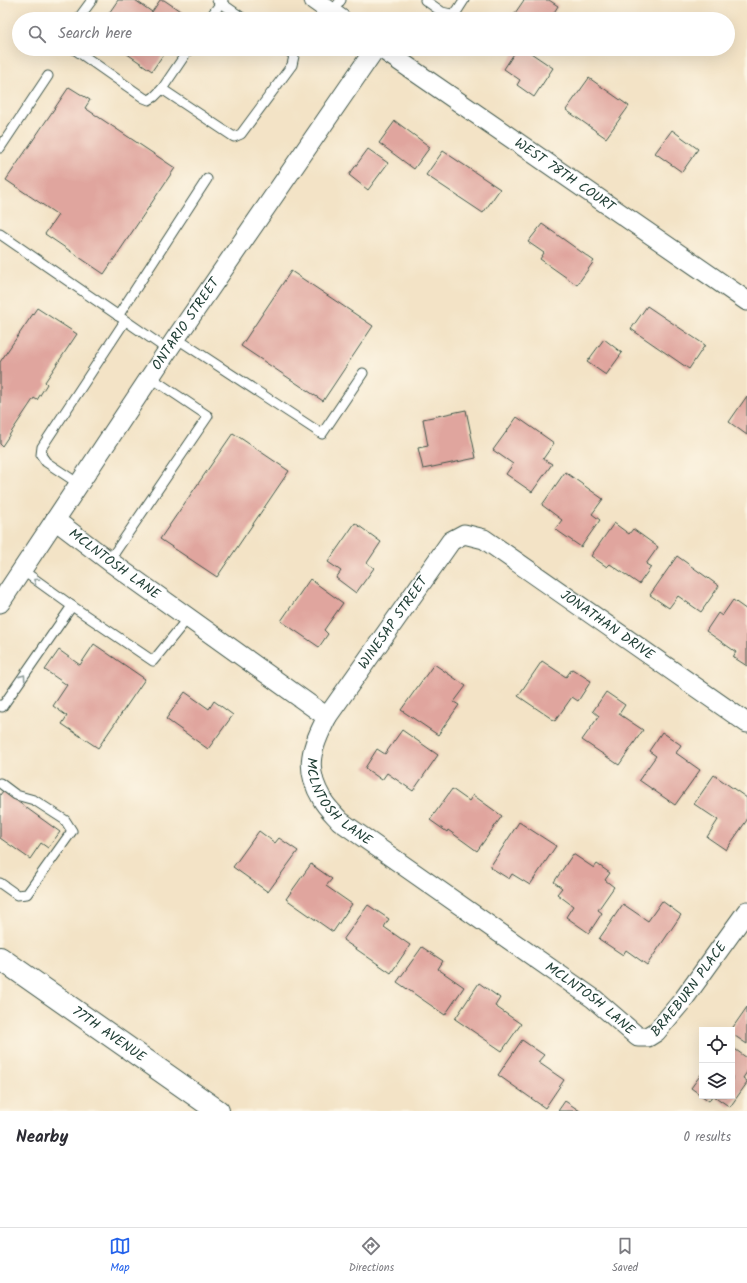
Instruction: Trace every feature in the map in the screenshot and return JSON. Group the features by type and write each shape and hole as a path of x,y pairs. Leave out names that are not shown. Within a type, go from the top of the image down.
{"street":[{"path":"314,0 338,10"},
{"name":"ONTARIO STREET","path":"0,603 172,344 370,56"},
{"name":"WEST 78TH COURT","path":"392,56 747,301"},
{"name":"MCLNTOSH LANE","path":"55,520 109,561 327,717 315,741 311,756 311,773 322,799 340,821 594,999 638,1037"},
{"name":"WINESAP STREET","path":"327,717 451,541 464,534"},
{"name":"JONATHAN DRIVE","path":"464,534 484,540 747,723"},
{"name":"BRAEBURN PLACE","path":"638,1037 648,1037 656,1032 683,1000 747,910"},
{"name":"77TH AVENUE","path":"0,958 218,1111"}],"lane":[{"path":"83,12 92,0"},
{"path":"425,0 442,12"},
{"path":"455,12 464,0"},
{"path":"214,12 220,1 235,12"},
{"path":"84,56 149,100 162,89 184,56"},
{"path":"162,89 234,137 237,137 241,134 292,65 294,56"},
{"path":"0,148 48,76"},
{"path":"79,484 46,462 41,455 42,447 207,179"},
{"path":"0,234 122,318 172,344 322,434 363,373"},
{"path":"109,561 208,416 150,377"},
{"path":"22,570 153,661 188,618"},
{"path":"0,705 2,707 72,606"},
{"path":"0,783 16,795 34,800 65,820 72,831 27,894 17,895 0,883"}],"building":[{"path":"118,0 135,0 152,12 110,12"},
{"path":"160,0 164,0 182,12 152,12"},
{"path":"524,0 549,0 558,6 554,12 516,12"},
{"path":"130,56 162,56 152,71"},
{"path":"512,56 535,56 553,68 534,97 517,85 520,80 504,69"},
{"path":"589,78 629,106 606,138 566,110"},
{"path":"69,87 90,100 85,108 175,168 104,274 45,234 58,215 6,180"},
{"path":"395,121 430,147 414,169 379,143"},
{"path":"672,130 698,149 682,172 655,153"},
{"path":"368,149 388,163 368,190 349,175"},
{"path":"443,151 500,189 483,213 426,175"},
{"path":"542,224 594,261 577,285 540,259 544,253 528,242"},
{"path":"291,271 373,326 323,401 241,346"},
{"path":"647,306 705,345 689,369 631,329"},
{"path":"37,308 77,334 45,382 47,384 37,400 34,398 2,446 0,444 0,362"},
{"path":"604,339 622,353 606,375 587,362"},
{"path":"747,396 747,435 729,422"},
{"path":"466,410 476,458 423,469 418,448 428,446 423,419"},
{"path":"517,417 554,443 543,459 552,464 532,492 506,474 513,464 493,450"},
{"path":"233,433 289,471 217,577 160,539"},
{"path":"565,472 603,499 592,514 600,520 581,547 555,529 562,520 542,505"},
{"path":"355,523 381,542 367,563 374,568 356,593 336,578 341,571 328,562"},
{"path":"614,523 629,534 633,529 658,547 646,564 651,567 639,584 610,564 607,567 591,556"},
{"path":"677,556 719,586 701,612 678,596 669,608 650,595"},
{"path":"310,579 343,603 324,630 328,634 319,647 281,621"},
{"path":"733,600 747,610 747,666 733,657 736,652 706,631 718,613 722,616"},
{"path":"94,644 145,679 98,748 62,724 67,716 53,706 67,685 45,670 59,650 80,665"},
{"path":"542,661 566,677 572,669 591,681 578,701 572,697 555,721 518,696"},
{"path":"434,664 466,686 454,702 459,705 438,735 401,710"},
{"path":"185,692 209,709 214,701 233,715 208,749 166,719"},
{"path":"606,692 625,705 619,714 643,730 619,765 582,740 599,716 593,711"},
{"path":"402,730 438,755 413,791 387,773 382,780 365,768 377,749 385,754"},
{"path":"662,732 681,745 676,753 700,770 675,805 639,780 656,756 649,751"},
{"path":"714,775 747,798 747,820 726,850 707,837 718,820 694,804"},
{"path":"452,789 469,801 473,795 502,816 477,851 448,830 447,832 430,820"},
{"path":"3,791 60,832 48,848 41,843 30,859 0,838 0,795"},
{"path":"519,822 556,846 530,885 512,874 509,879 490,867"},
{"path":"259,831 275,843 279,838 298,851 268,892 233,867"},
{"path":"573,854 594,868 597,864 610,873 605,880 614,887 598,910 602,913 589,933 566,917 573,906 557,894 562,888 554,882"},
{"path":"311,864 332,879 326,886 352,904 333,932 286,899"},
{"path":"662,901 681,915 647,965 626,950 623,955 599,939 623,904 648,921"},
{"path":"368,905 389,919 384,927 410,945 391,973 343,940"},
{"path":"422,947 443,961 438,969 464,987 445,1015 397,982"},
{"path":"479,983 500,998 495,1006 521,1024 502,1051 455,1019"},
{"path":"747,1007 747,1044 735,1036 735,1027 733,1027"},
{"path":"522,1040 544,1055 538,1062 564,1080 545,1108 498,1075"},
{"path":"735,1049 747,1058 747,1072 743,1078 747,1081 747,1083 730,1107 718,1099 735,1099"},
{"path":"699,1077 699,1094 691,1088"},
{"path":"565,1101 580,1111 558,1111"}]}
